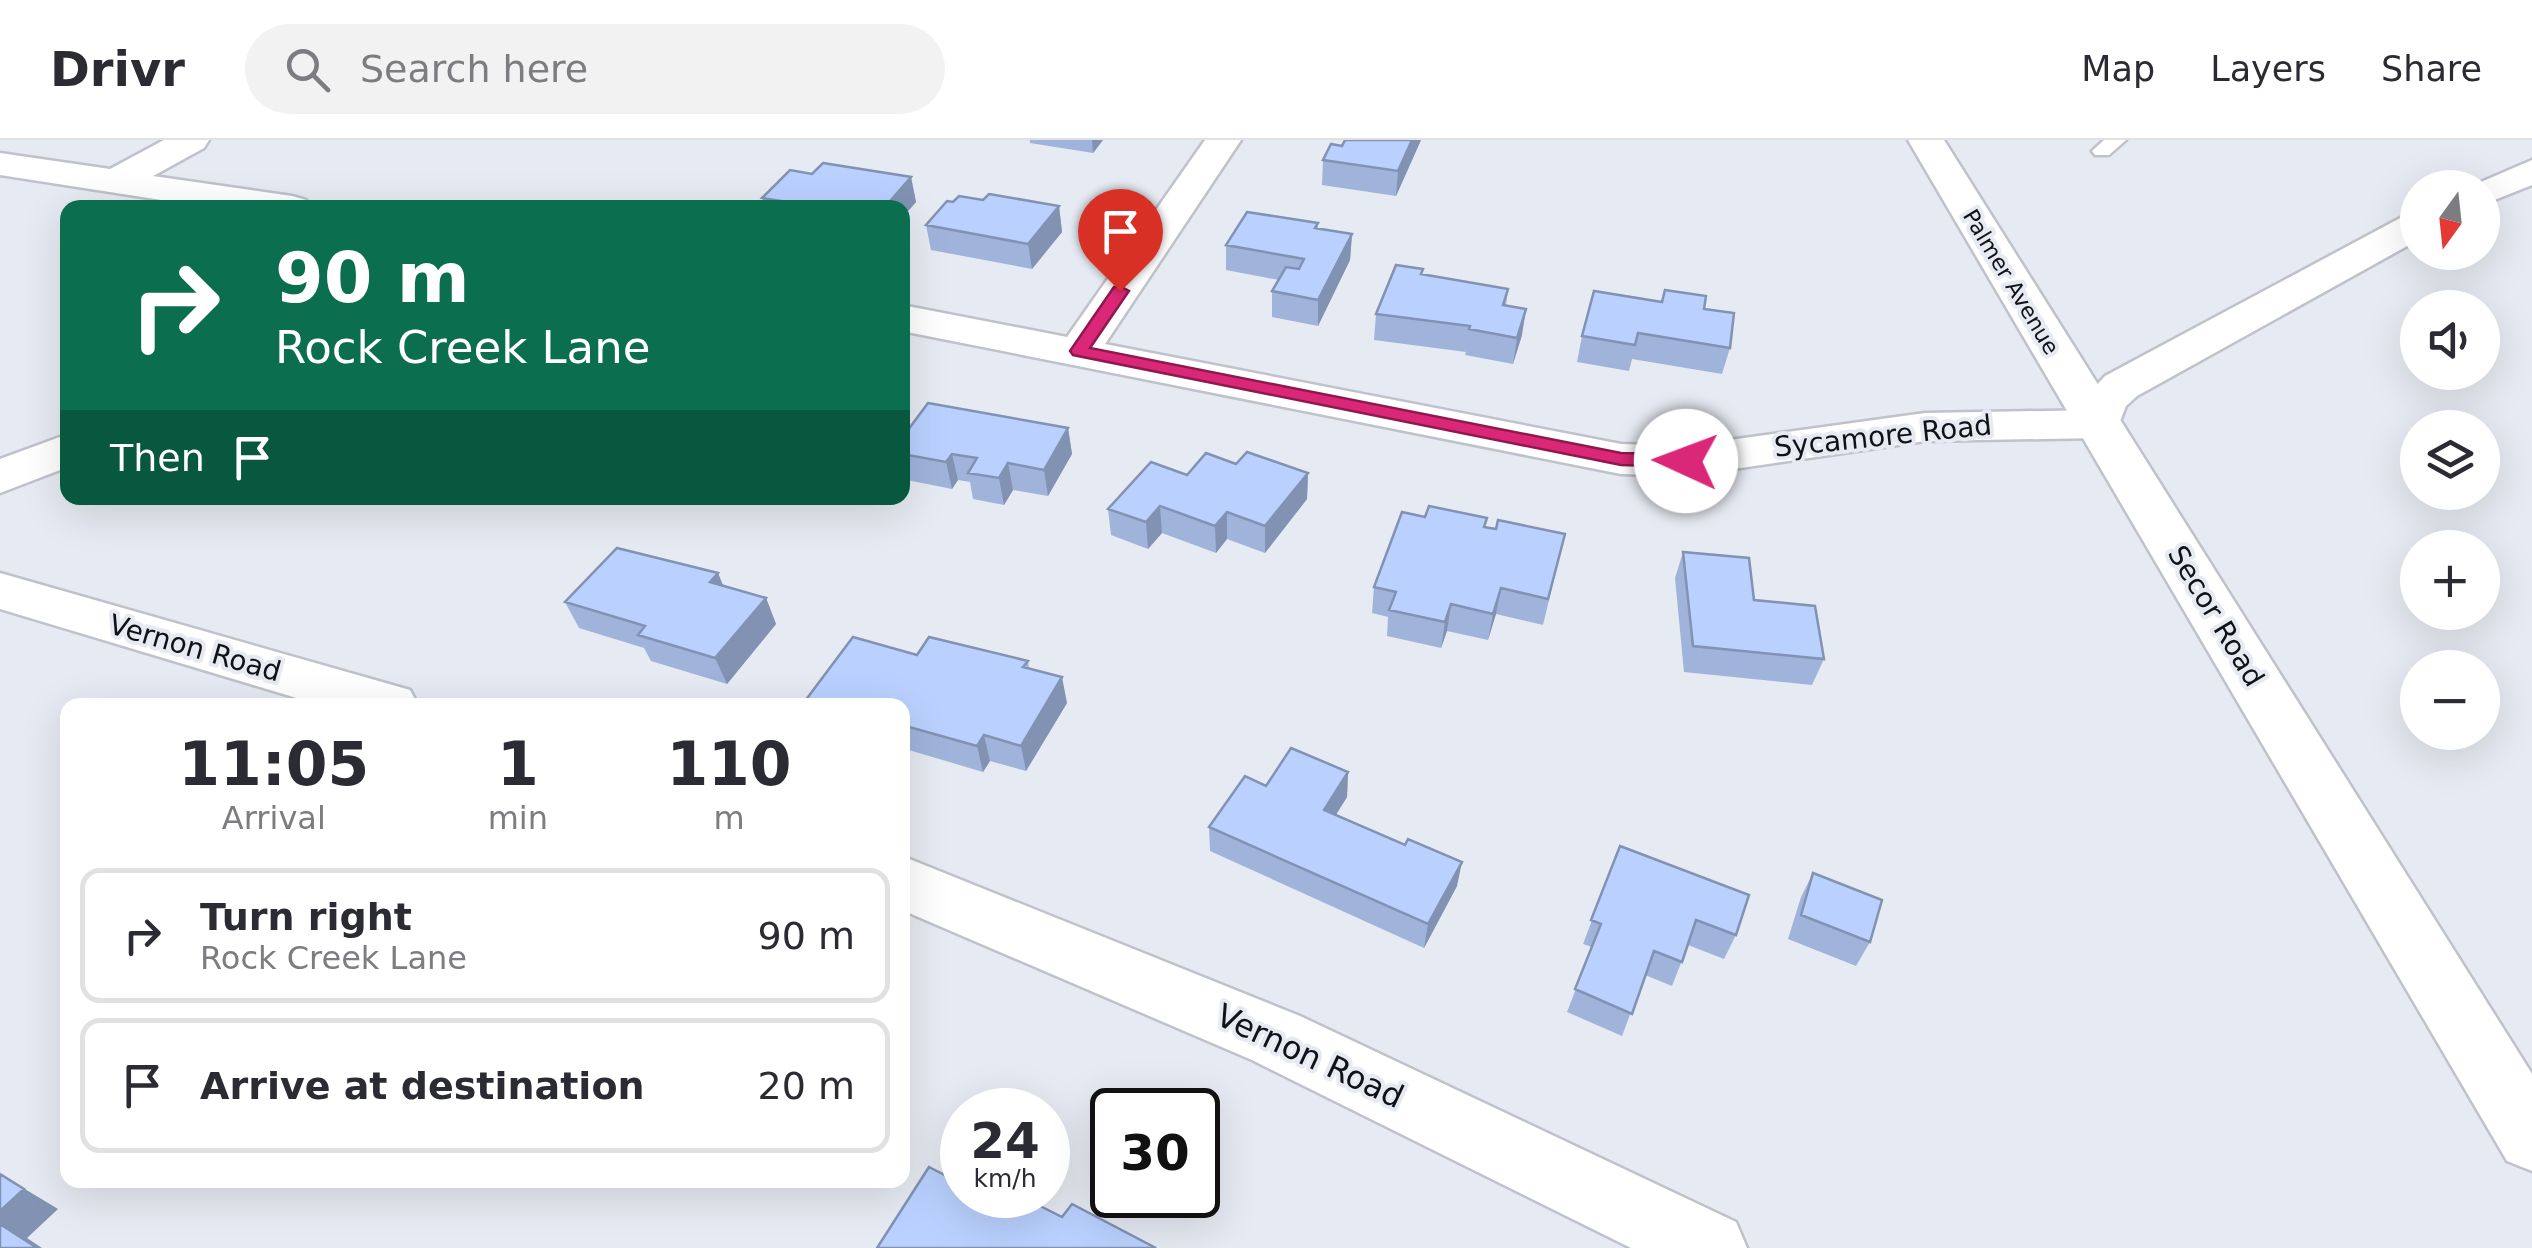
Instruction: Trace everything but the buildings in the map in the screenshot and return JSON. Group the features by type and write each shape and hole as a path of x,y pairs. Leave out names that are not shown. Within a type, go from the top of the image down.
{"street":[{"path":"116,182 191,140"},
{"path":"1079,351 1222,140"},
{"name":"Palmer Avenue","path":"1926,140 2098,424"},
{"path":"0,164 238,200"},
{"path":"2500,186 2532,171"},
{"path":"2098,424 2105,400 2121,386 2400,234"},
{"name":"Sycamore Road","path":"910,319 1621,459 1686,461 1925,427 2098,424"},
{"name":"Secor Road","path":"2098,424 2532,1138"},
{"path":"0,477 60,452"},
{"name":"Vernon Road","path":"0,592 366,698"},
{"name":"Vernon Road","path":"910,885 1276,1038 1710,1248"}],"route":[{"path":"1120,291 1079,351 1621,459 1686,461"}]}
